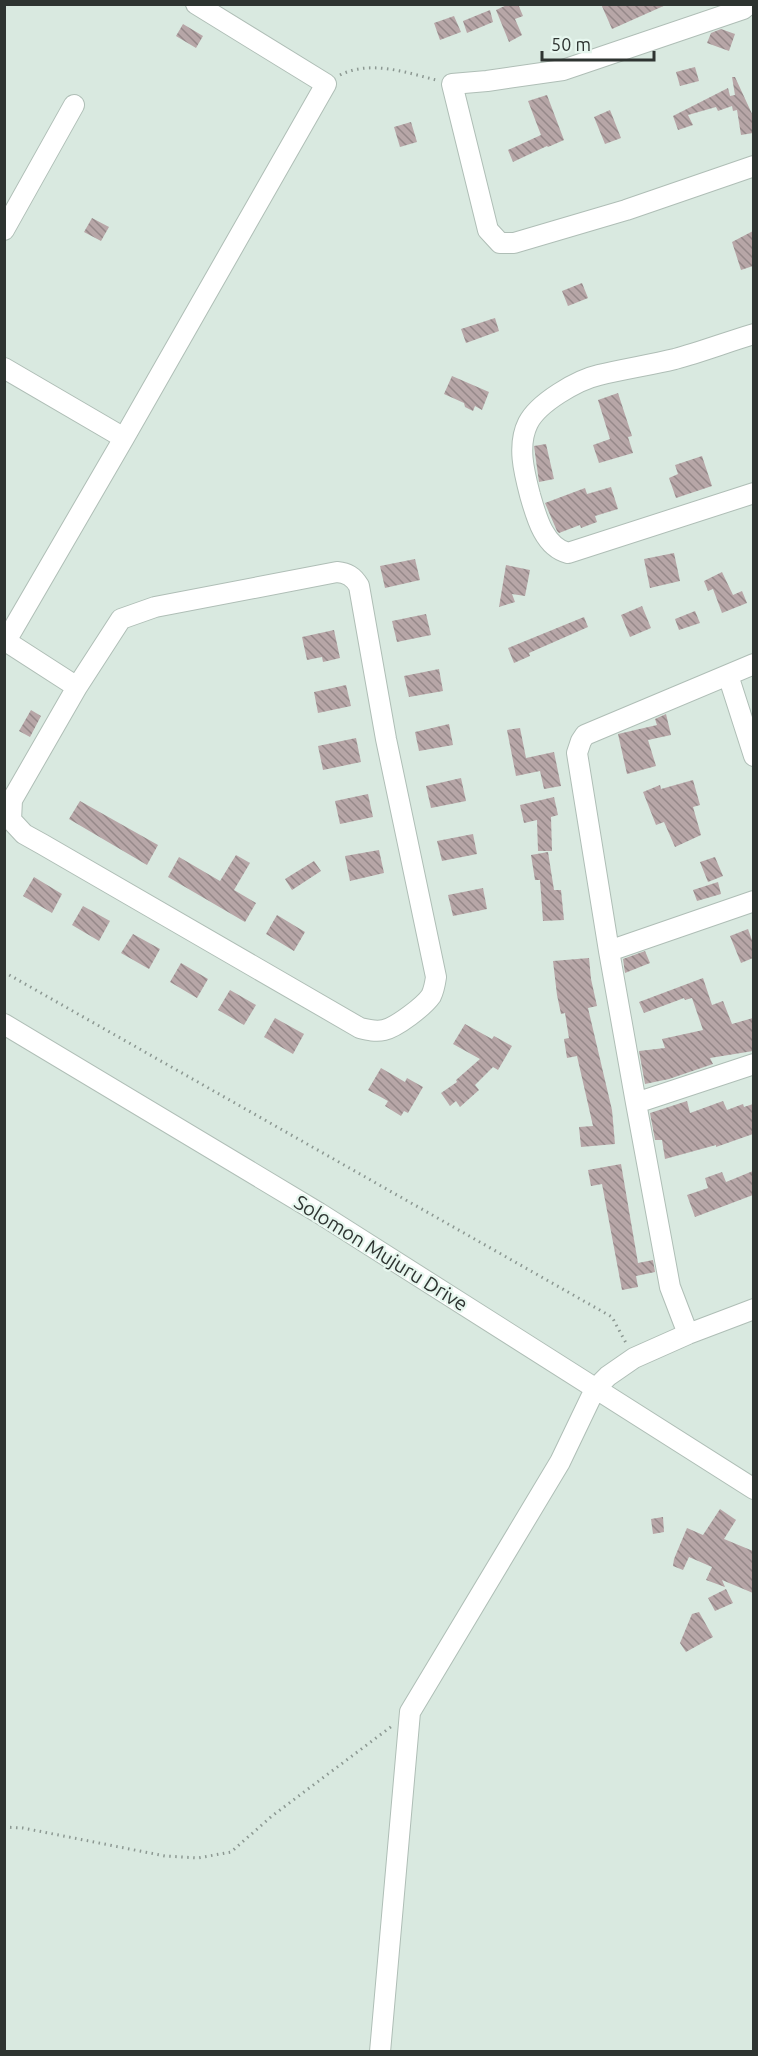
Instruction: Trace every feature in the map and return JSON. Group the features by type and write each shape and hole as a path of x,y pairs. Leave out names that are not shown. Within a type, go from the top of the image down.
{"street":[{"path":"749,4 743,9 563,70 452,84 488,230 500,243 514,243 626,210 753,166"},
{"path":"76,687 5,640 124,438 326,84 206,7"},
{"path":"4,230 74,105"},
{"path":"753,334 678,358 596,375 557,395 543,405 528,422 522,452 530,497 545,536 554,548 568,553 753,493"},
{"path":"4,368 124,438"},
{"path":"336,572 344,573 355,579 359,586 386,739 435,969 435,986 427,1000 396,1025 383,1030 370,1031 360,1028 16,828 10,814 15,793 76,687 111,632 121,619 132,614 155,607 336,572"},
{"path":"688,1334 670,1287 609,951 577,753 585,735 753,664"},
{"path":"728,675 753,756"},
{"path":"609,951 753,901"},
{"name":"Solomon Mujuru Drive","path":"4,1024 319,1213 753,1489"},
{"path":"636,1103 753,1064"},
{"path":"380,2052 410,1712 560,1462 595,1389 608,1376 634,1358 753,1309"}],"path":[{"path":"326,84 351,70 367,68 396,69 452,84"},
{"path":"4,972 612,1317 634,1358"},
{"path":"4,1827 23,1828 165,1856 198,1858 231,1852 272,1816 410,1712"}],"building":[{"path":"509,4 518,4 523,16 515,19 522,35 509,42 496,10"},
{"path":"601,4 668,4 612,29"},
{"path":"490,10 493,22 467,33 463,21"},
{"path":"454,16 461,32 440,40 434,23"},
{"path":"183,24 203,36 196,48 176,36"},
{"path":"721,29 735,34 729,51 707,43 711,33"},
{"path":"695,67 699,81 680,86 676,72"},
{"path":"732,77 735,77 753,116 753,133 741,135 737,110 733,111 732,106 718,111 716,107 688,115 693,125 678,130 673,116 728,88 730,96 735,95"},
{"path":"547,95 564,140 513,162 508,150 541,135 528,101"},
{"path":"610,110 621,138 605,144 594,117"},
{"path":"411,122 417,142 400,147 394,127"},
{"path":"92,218 109,227 101,241 84,232"},
{"path":"753,231 753,266 741,270 732,242"},
{"path":"582,283 588,298 568,306 562,291"},
{"path":"495,318 499,331 466,343 461,329"},
{"path":"452,376 489,392 482,410 475,406 473,411 465,407 464,403 444,394"},
{"path":"618,393 632,436 628,437 633,453 599,463 593,445 610,439 598,400"},
{"path":"546,444 554,479 539,482 534,446"},
{"path":"702,456 712,486 676,498 669,478 678,474 675,465"},
{"path":"611,487 618,509 595,516 597,522 581,528 580,525 559,533 557,531 545,503 585,488 587,494"},
{"path":"674,553 680,581 650,588 644,559"},
{"path":"415,559 420,580 385,588 380,566"},
{"path":"506,565 530,570 525,596 512,594 515,602 499,607"},
{"path":"722,572 733,595 742,591 747,603 722,613 713,589 708,591 704,581"},
{"path":"642,606 651,628 630,637 621,615"},
{"path":"695,611 700,623 679,630 675,619"},
{"path":"426,614 431,635 397,642 392,621"},
{"path":"584,617 588,627 529,653 530,656 514,663 508,648"},
{"path":"334,630 340,658 323,662 322,657 307,660 302,637"},
{"path":"439,669 443,691 409,697 404,676"},
{"path":"346,685 351,706 318,713 314,692"},
{"path":"31,710 41,716 30,737 19,731"},
{"path":"666,714 671,735 648,740 656,766 627,774 618,734 657,725 655,719"},
{"path":"449,724 453,745 419,751 415,732"},
{"path":"520,728 526,758 554,752 561,786 544,789 540,771 516,776 507,730"},
{"path":"356,738 361,762 323,770 318,746"},
{"path":"461,778 466,801 431,808 426,786"},
{"path":"693,780 700,805 693,807 701,835 675,847 664,822 656,825 643,792 660,785 661,789"},
{"path":"368,794 373,817 340,824 335,801"},
{"path":"554,797 558,815 551,817 552,851 538,851 537,820 524,823 520,805"},
{"path":"80,801 158,845 147,865 69,819"},
{"path":"473,834 477,854 442,861 437,841"},
{"path":"379,850 384,873 350,881 345,856"},
{"path":"548,852 554,890 561,890 564,920 543,921 540,880 535,880 531,855"},
{"path":"236,855 250,863 234,890 256,903 245,922 168,877 179,857 220,881"},
{"path":"715,857 723,876 708,882 700,862"},
{"path":"314,861 321,871 292,890 285,879"},
{"path":"34,877 62,894 52,913 23,896"},
{"path":"718,882 721,894 697,901 693,890"},
{"path":"483,888 487,909 453,916 448,895"},
{"path":"83,906 110,921 99,941 72,925"},
{"path":"277,915 305,932 294,951 266,934"},
{"path":"748,929 753,943 753,958 741,963 730,936"},
{"path":"133,934 160,949 149,969 121,953"},
{"path":"645,951 650,963 625,973 623,959"},
{"path":"589,958 597,1006 588,1008 612,1110 615,1144 581,1147 579,1127 593,1126 577,1056 567,1058 564,1039 569,1038 565,1013 561,1014 557,995 553,961"},
{"path":"181,963 208,979 197,998 170,982"},
{"path":"703,978 712,1005 723,1001 732,1024 753,1018 753,1051 710,1058 713,1064 669,1079 645,1084 639,1051 665,1048 662,1039 703,1030 692,998 685,1000 684,998 644,1013 639,1002"},
{"path":"230,990 256,1005 244,1025 218,1010"},
{"path":"275,1018 304,1034 293,1054 264,1037"},
{"path":"465,1024 492,1039 494,1036 512,1046 498,1070 493,1067 475,1085 479,1090 460,1107 456,1101 450,1106 441,1093 457,1082 456,1080 480,1059 453,1044"},
{"path":"381,1068 405,1082 407,1078 423,1087 408,1113 404,1111 401,1116 385,1106 388,1101 368,1090"},
{"path":"687,1101 690,1113 723,1101 727,1110 743,1104 744,1107 753,1104 753,1134 716,1147 716,1145 665,1159 662,1140 655,1140 650,1113"},
{"path":"621,1164 638,1263 653,1260 655,1272 636,1276 638,1287 622,1290 602,1184 591,1186 588,1170"},
{"path":"753,1171 753,1195 695,1217 687,1195 708,1188 705,1178 722,1172 726,1182"},
{"path":"720,1509 736,1520 724,1539 753,1551 753,1593 722,1580 725,1587 706,1580 712,1567 689,1557 683,1570 673,1566 687,1528 703,1535"},
{"path":"663,1517 664,1532 653,1534 651,1519"},
{"path":"726,1589 733,1603 715,1611 708,1598"},
{"path":"699,1612 713,1637 686,1652 680,1643 692,1614"}]}
